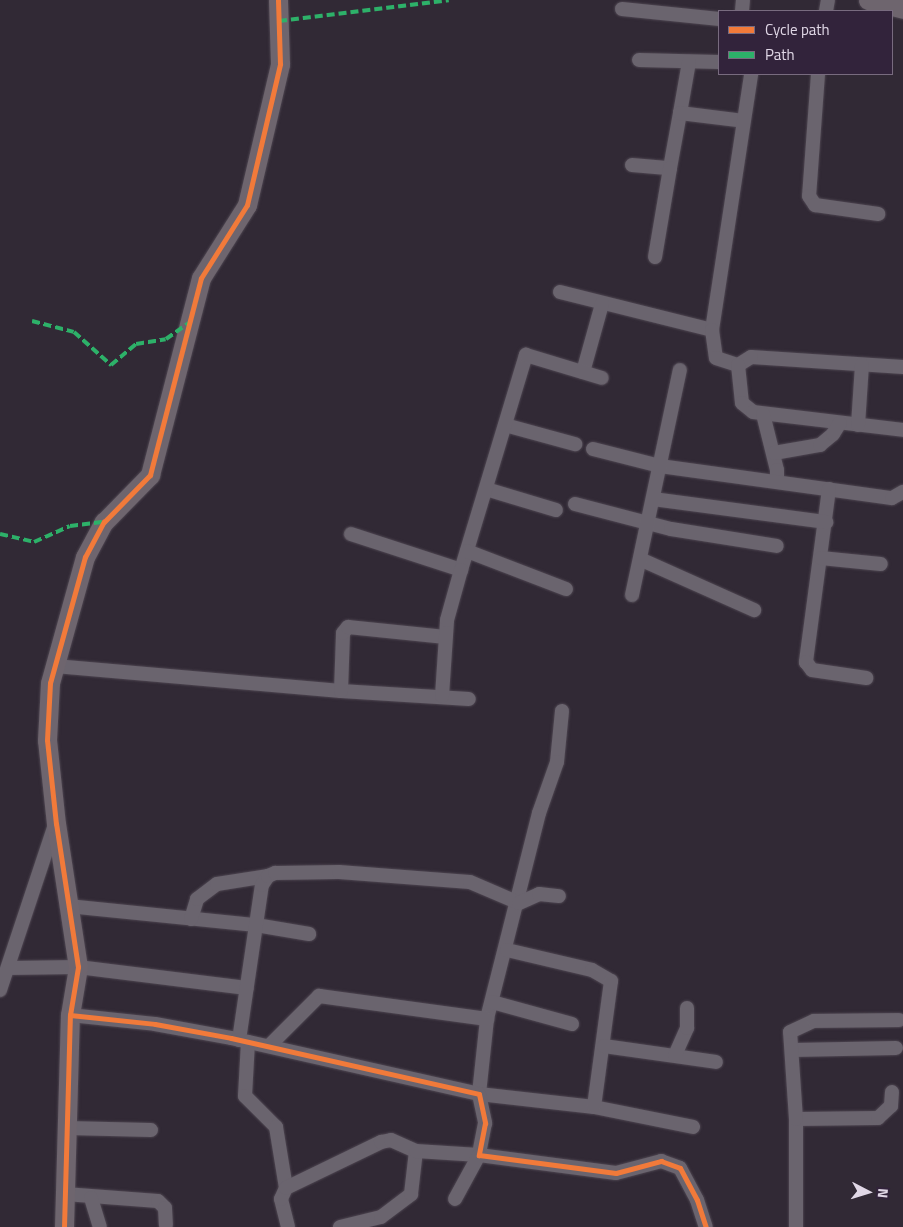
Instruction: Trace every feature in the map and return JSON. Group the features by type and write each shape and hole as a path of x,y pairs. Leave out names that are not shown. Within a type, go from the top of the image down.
{"street":[{"path":"64,1227 70,1015 78,967 56,824 47,740 50,683 85,557 96,533 150,476 201,278 247,205 280,64 278,0"},
{"path":"868,0 903,8"},
{"path":"622,9 718,19"},
{"path":"639,60 718,62"},
{"path":"655,257 689,62"},
{"path":"751,75 712,330 716,358 738,365 751,357 903,367"},
{"path":"818,75 809,196 815,205 878,214"},
{"path":"680,112 744,121"},
{"path":"632,164 670,168"},
{"path":"560,292 712,330"},
{"path":"583,372 602,304"},
{"path":"442,696 445,637 461,570 526,355 602,378"},
{"path":"738,365 742,403 748,410 763,414 903,430"},
{"path":"858,425 862,365"},
{"path":"632,595 642,560 680,370"},
{"path":"763,414 774,453 777,482"},
{"path":"774,453 820,445 833,434 840,422"},
{"path":"505,425 576,444"},
{"path":"593,449 660,466 892,498 903,492"},
{"path":"486,489 556,510"},
{"path":"829,489 806,662 812,670 866,678"},
{"path":"654,498 826,522"},
{"path":"575,504 648,524 777,546"},
{"path":"351,534 461,570"},
{"path":"467,551 566,589"},
{"path":"820,558 881,564"},
{"path":"642,560 754,610"},
{"path":"341,691 344,632 348,627 445,637"},
{"path":"55,666 341,691 470,699"},
{"path":"455,1199 479,1155 486,1123 479,1094 487,1019 519,904 539,813 557,762 562,711"},
{"path":"0,990 56,824"},
{"path":"190,919 197,899 217,884 268,876 275,872 339,872 470,882 519,904"},
{"path":"268,876 262,885 247,988 244,1041 245,1096 276,1127 286,1188 281,1199 288,1227"},
{"path":"519,904 539,894 559,896"},
{"path":"68,906 256,925 309,934"},
{"path":"507,950 592,970 611,981 604,1046 594,1107"},
{"path":"8,968 78,967 247,988"},
{"path":"269,1046 319,996 487,1019"},
{"path":"492,1002 572,1024"},
{"path":"675,1055 687,1028 687,1008"},
{"path":"70,1015 155,1024 269,1046 479,1094 594,1107 694,1127"},
{"path":"796,1227 796,1119 790,1032 814,1021 899,1020"},
{"path":"604,1046 662,1056 675,1055 716,1062"},
{"path":"792,1050 896,1048"},
{"path":"796,1119 878,1118 891,1106 892,1092"},
{"path":"67,1128 151,1130"},
{"path":"286,1188 381,1142 391,1140 416,1151 479,1155 616,1173 661,1161 680,1168 687,1178 706,1227"},
{"path":"340,1227 381,1217 411,1194 416,1151"},
{"path":"65,1194 90,1198 163,1203 166,1225"},
{"path":"90,1198 100,1227"}],"marked path":[{"path":"279,21 449,0"},
{"path":"32,321 74,332 111,365 136,344 166,339 189,323"},
{"path":"0,534 34,542 70,526 104,522"}],"cycle path":[{"path":"64,1227 70,1015 78,967 56,824 47,740 50,683 85,557 104,522 150,475 201,278 247,205 280,64 278,0"},
{"path":"70,1015 155,1024 231,1038 479,1094 485,1123 479,1155 616,1173 661,1161 680,1168 697,1200 706,1227"}]}
